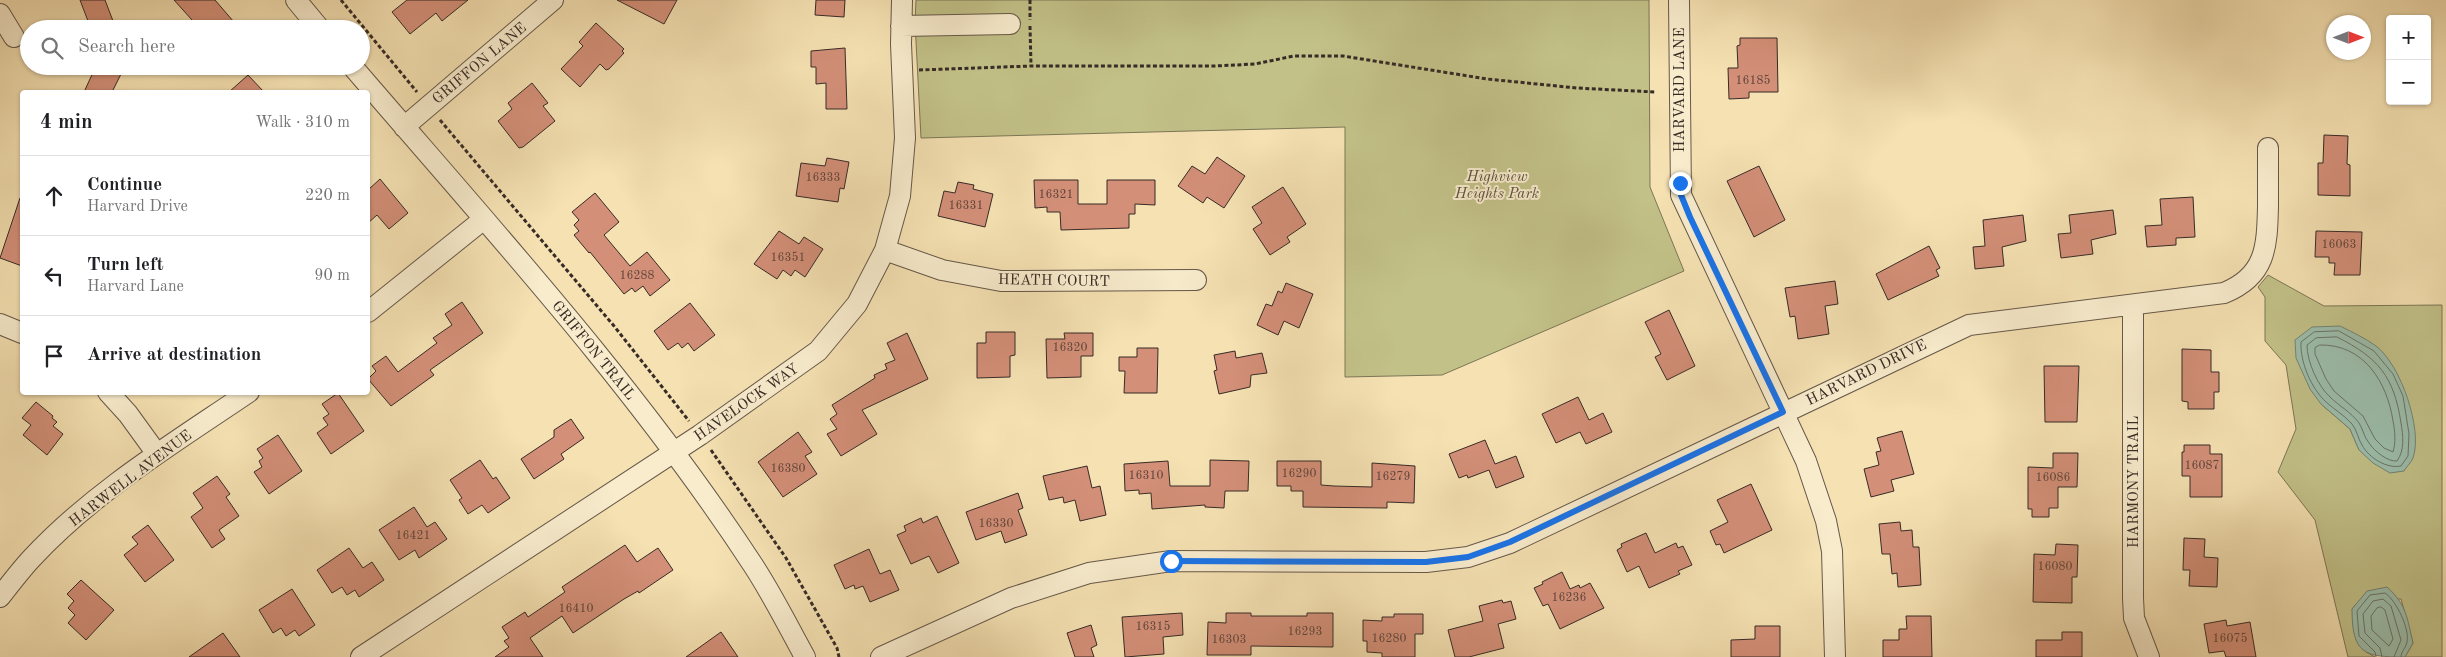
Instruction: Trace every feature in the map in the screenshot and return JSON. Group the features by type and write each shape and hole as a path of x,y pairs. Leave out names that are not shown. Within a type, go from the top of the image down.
{"street":[{"path":"296,0 313,20"},
{"name":"GRIFFON LANE","path":"404,127 553,0"},
{"name":"HAVELOCK WAY","path":"361,657 700,435 818,351 857,304 886,250 900,196 905,138 901,26 902,0"},
{"name":"HARVARD LANE","path":"1680,0 1681,195 1806,461 1826,521 1832,551 1835,657"},
{"path":"0,14 14,37"},
{"path":"901,26 1010,24"},
{"name":"GRIFFON TRAIL","path":"360,75 593,347 673,452 754,565 805,657"},
{"name":"HARVARD DRIVE","path":"881,657 1011,598 1088,573 1171,561 1426,562 1468,557 1510,542 1969,325 2224,293 2243,284 2252,276 2259,266 2266,245 2268,148"},
{"path":"370,310 484,219"},
{"name":"HEATH COURT","path":"886,250 942,270 1001,281 1196,280"},
{"name":"HARMONY TRAIL","path":"2133,305 2133,598 2134,618 2149,657"},
{"path":"0,324 20,332"},
{"path":"111,395 128,414 157,454"},
{"name":"HARWELL AVENUE","path":"0,597 32,558 84,510 157,454 245,395"}],"path":[{"path":"341,0 357,20"},
{"path":"1030,0 1031,66"},
{"path":"370,35 614,326 700,435 786,558 837,648 838,657"},
{"path":"902,71 1031,66 1215,66 1255,64 1294,56 1343,56 1487,79 1577,88 1655,92"}],"green space":[{"name":"Highview Heights Park","path":"916,0 1649,0 1650,187 1684,271 1442,375 1345,377 1345,127 921,138 915,22"},
{"path":"2268,275 2324,306 2442,305 2442,657 2405,657 2413,643 2401,599 2359,601 2352,609 2366,652 2375,657 2348,657 2315,520 2278,472 2296,429 2286,365 2265,341 2265,297 2258,287","holes":["2321,404 2413,458 2359,450 2350,429"]}],"water":[{"path":"2340,326 2376,346 2385,355 2401,382 2408,399 2415,431 2413,458 2404,471 2390,473 2373,463 2359,450 2350,429 2321,404 2310,389 2296,358 2295,340 2312,327"},
{"path":"2387,587 2399,600 2407,619 2413,643 2405,657 2370,654 2358,644 2355,635 2352,609 2367,591"}],"building":[{"path":"80,0 105,0 113,20 88,20"},
{"path":"174,0 215,0 232,20 192,20"},
{"path":"407,0 468,0 442,21 436,13 410,34 392,12"},
{"path":"617,0 677,0 664,24"},
{"path":"816,0 845,0 844,17 815,15"},
{"path":"596,23 624,49 622,51 624,53 609,69 606,70 600,64 580,87 561,69 583,46 579,42"},
{"path":"1740,38 1777,38 1778,92 1749,92 1749,98 1729,99 1728,68 1738,68 1737,46 1740,45"},
{"path":"845,48 847,109 826,109 826,83 816,84 816,67 811,67 811,51"},
{"path":"92,75 120,75 113,90 85,90"},
{"path":"248,75 262,90 231,90"},
{"path":"532,83 548,103 543,106 555,121 523,147 519,148 498,121 512,109 508,103"},
{"path":"2324,135 2348,136 2347,164 2350,165 2350,196 2318,195 2318,163 2323,163"},
{"path":"1217,157 1245,176 1224,208 1207,197 1203,203 1178,186 1192,166 1205,174"},
{"path":"827,158 849,162 844,189 840,188 838,202 796,196 801,163 825,166"},
{"path":"1759,166 1785,220 1754,237 1727,181"},
{"path":"380,179 408,213 389,229 377,215 370,221 370,188"},
{"path":"1034,180 1078,180 1078,204 1107,204 1107,180 1155,180 1155,205 1135,204 1135,214 1129,214 1129,228 1061,230 1060,212 1047,212 1047,207 1035,208"},
{"path":"958,182 974,185 973,189 993,194 985,227 938,216 944,191 955,193"},
{"path":"1283,187 1306,224 1287,237 1290,242 1270,255 1253,229 1262,223 1252,207"},
{"path":"595,193 619,222 604,235 630,266 647,252 670,280 650,296 643,286 635,292 632,288 624,294 574,235 579,231 574,225 579,220 572,212"},
{"path":"2193,197 2195,237 2176,238 2176,245 2147,247 2145,226 2162,225 2160,199"},
{"path":"20,198 20,265 0,258"},
{"path":"2113,210 2116,234 2091,240 2093,254 2061,258 2058,234 2071,233 2069,215"},
{"path":"2023,215 2026,241 2002,247 2004,266 1975,269 1973,247 1985,246 1983,220"},
{"path":"779,231 799,244 804,237 823,249 805,277 795,270 791,276 783,270 777,279 754,264"},
{"path":"2316,231 2362,232 2360,275 2334,275 2335,263 2329,263 2329,257 2315,257"},
{"path":"1929,246 1940,268 1936,270 1939,276 1888,300 1876,274"},
{"path":"1835,281 1838,304 1825,306 1829,334 1798,339 1795,316 1790,317 1785,288"},
{"path":"1286,283 1313,294 1299,328 1284,321 1278,335 1257,325 1266,304 1272,306 1278,291 1282,293"},
{"path":"462,302 483,333 430,370 434,375 391,406 370,381 370,377 376,371 372,366 386,356 398,372 437,343 433,338 452,325 445,314"},
{"path":"690,303 715,335 694,351 688,343 682,348 678,343 668,350 654,331"},
{"path":"1669,310 1695,366 1667,380 1655,357 1661,354 1645,322"},
{"path":"986,332 1015,332 1015,355 1010,356 1010,377 977,378 977,343 986,343"},
{"path":"907,333 928,379 862,410 877,434 841,456 827,434 837,429 830,419 837,414 832,405 875,378 874,375 887,369 885,364 895,360 887,343"},
{"path":"1064,333 1093,333 1093,356 1081,356 1081,377 1047,378 1046,339 1065,339"},
{"path":"1137,348 1158,348 1157,393 1124,393 1125,371 1119,371 1119,357 1137,357"},
{"path":"2182,349 2211,350 2211,372 2219,372 2219,392 2214,392 2214,409 2188,409 2188,402 2182,401"},
{"path":"1235,351 1236,358 1262,353 1267,373 1251,375 1250,387 1219,394 1214,371 1217,370 1214,355"},
{"path":"2044,366 2079,366 2077,422 2045,422"},
{"path":"335,395 339,395 364,431 331,454 317,433 328,425 323,418 329,414 322,404"},
{"path":"1578,397 1589,420 1603,413 1612,432 1586,444 1580,432 1556,443 1542,414"},
{"path":"36,402 53,416 52,418 57,422 53,426 63,434 47,455 23,435 31,425 22,418"},
{"path":"571,419 584,438 561,454 564,459 534,479 521,459 554,437 554,430"},
{"path":"1902,431 1914,474 1891,480 1894,491 1871,497 1864,469 1879,465 1876,452 1881,451 1877,438"},
{"path":"798,432 812,452 805,456 817,474 783,497 758,462"},
{"path":"278,435 302,471 269,494 254,472 262,467 259,461 263,458 257,449"},
{"path":"1485,440 1495,464 1516,456 1524,477 1496,488 1489,470 1468,478 1467,475 1459,478 1449,454"},
{"path":"2184,445 2210,445 2210,454 2222,454 2222,497 2190,497 2190,476 2182,476 2182,452 2184,452"},
{"path":"2053,453 2078,453 2077,487 2058,487 2058,508 2049,508 2049,517 2032,517 2032,509 2028,509 2028,467 2053,468"},
{"path":"480,460 493,479 496,477 510,498 488,513 482,505 468,514 459,500 462,498 450,480"},
{"path":"1210,460 1249,461 1248,491 1225,491 1224,508 1205,507 1205,505 1152,509 1151,493 1139,494 1139,490 1125,491 1124,464 1168,461 1170,486 1210,486"},
{"path":"1277,461 1321,461 1321,485 1334,486 1372,487 1372,463 1415,466 1414,503 1387,502 1387,508 1303,507 1303,491 1291,491 1291,486 1277,486"},
{"path":"1087,466 1092,488 1100,486 1106,515 1080,521 1075,500 1064,503 1063,497 1049,500 1043,476"},
{"path":"217,476 230,494 226,497 239,516 219,530 225,539 212,548 191,517 203,508 193,493"},
{"path":"1751,484 1772,530 1724,553 1720,544 1716,545 1710,531 1728,522 1717,500"},
{"path":"1018,493 1023,508 1018,510 1027,535 1005,543 1001,531 976,540 966,512"},
{"path":"414,507 427,527 435,522 447,539 419,558 415,550 399,560 379,530"},
{"path":"937,516 959,563 938,573 929,556 911,564 897,535 906,531 904,526 921,518 923,523"},
{"path":"1900,522 1901,531 1912,530 1913,547 1919,547 1921,585 1898,587 1897,573 1892,574 1890,554 1882,554 1879,524"},
{"path":"148,525 174,560 145,582 124,555 138,544 132,537"},
{"path":"1646,533 1655,553 1676,543 1678,548 1683,546 1692,565 1678,571 1680,574 1649,588 1639,566 1627,572 1617,550 1622,547 1621,544"},
{"path":"2184,538 2205,539 2204,557 2218,558 2217,587 2189,586 2190,570 2183,570"},
{"path":"2056,544 2078,545 2077,577 2072,577 2072,603 2033,602 2034,554 2055,555"},
{"path":"625,545 637,562 658,548 673,570 639,593 638,591 624,599 573,633 562,616 530,638 543,657 495,657 509,647 504,641 509,638 502,627 525,612 528,617 565,592 562,587"},
{"path":"349,548 363,568 372,562 384,580 359,597 355,590 347,595 342,587 332,593 317,570"},
{"path":"869,549 880,574 890,570 899,590 870,602 863,586 855,589 854,585 845,589 834,565"},
{"path":"1562,572 1570,589 1579,585 1580,588 1590,583 1604,608 1560,629 1548,604 1543,606 1534,588"},
{"path":"81,580 114,610 86,640 68,623 75,615 68,608 74,601 67,594"},
{"path":"292,589 315,625 299,636 295,630 286,636 281,628 273,633 259,610"},
{"path":"1502,600 1503,603 1511,601 1516,619 1498,624 1504,648 1469,657 1455,657 1448,630 1483,621 1479,606"},
{"path":"1182,613 1183,635 1163,637 1164,654 1125,657 1122,617"},
{"path":"1226,613 1251,613 1251,616 1307,616 1307,613 1333,613 1333,647 1251,646 1251,655 1207,655 1208,622 1226,623"},
{"path":"1394,614 1423,614 1423,634 1415,634 1415,657 1382,657 1382,653 1367,652 1367,641 1363,641 1363,620 1382,621 1382,617 1394,617"},
{"path":"1906,616 1931,616 1932,657 1883,657 1883,640 1899,640 1899,629 1907,629"},
{"path":"2226,620 2227,626 2250,622 2256,657 2226,657 2224,651 2209,653 2204,624"},
{"path":"1091,625 1097,645 1091,648 1094,657 1075,657 1067,633"},
{"path":"1755,626 1780,626 1780,657 1731,657 1731,640 1755,639"},
{"path":"721,632 738,657 686,657"},
{"path":"2062,632 2082,632 2082,657 2036,657 2036,640 2062,640"},
{"path":"223,633 240,657 189,657"}],"route":[{"path":"1171,561 1426,562 1468,557 1510,542 1783,412 1690,217 1681,195 1680,183"}]}
